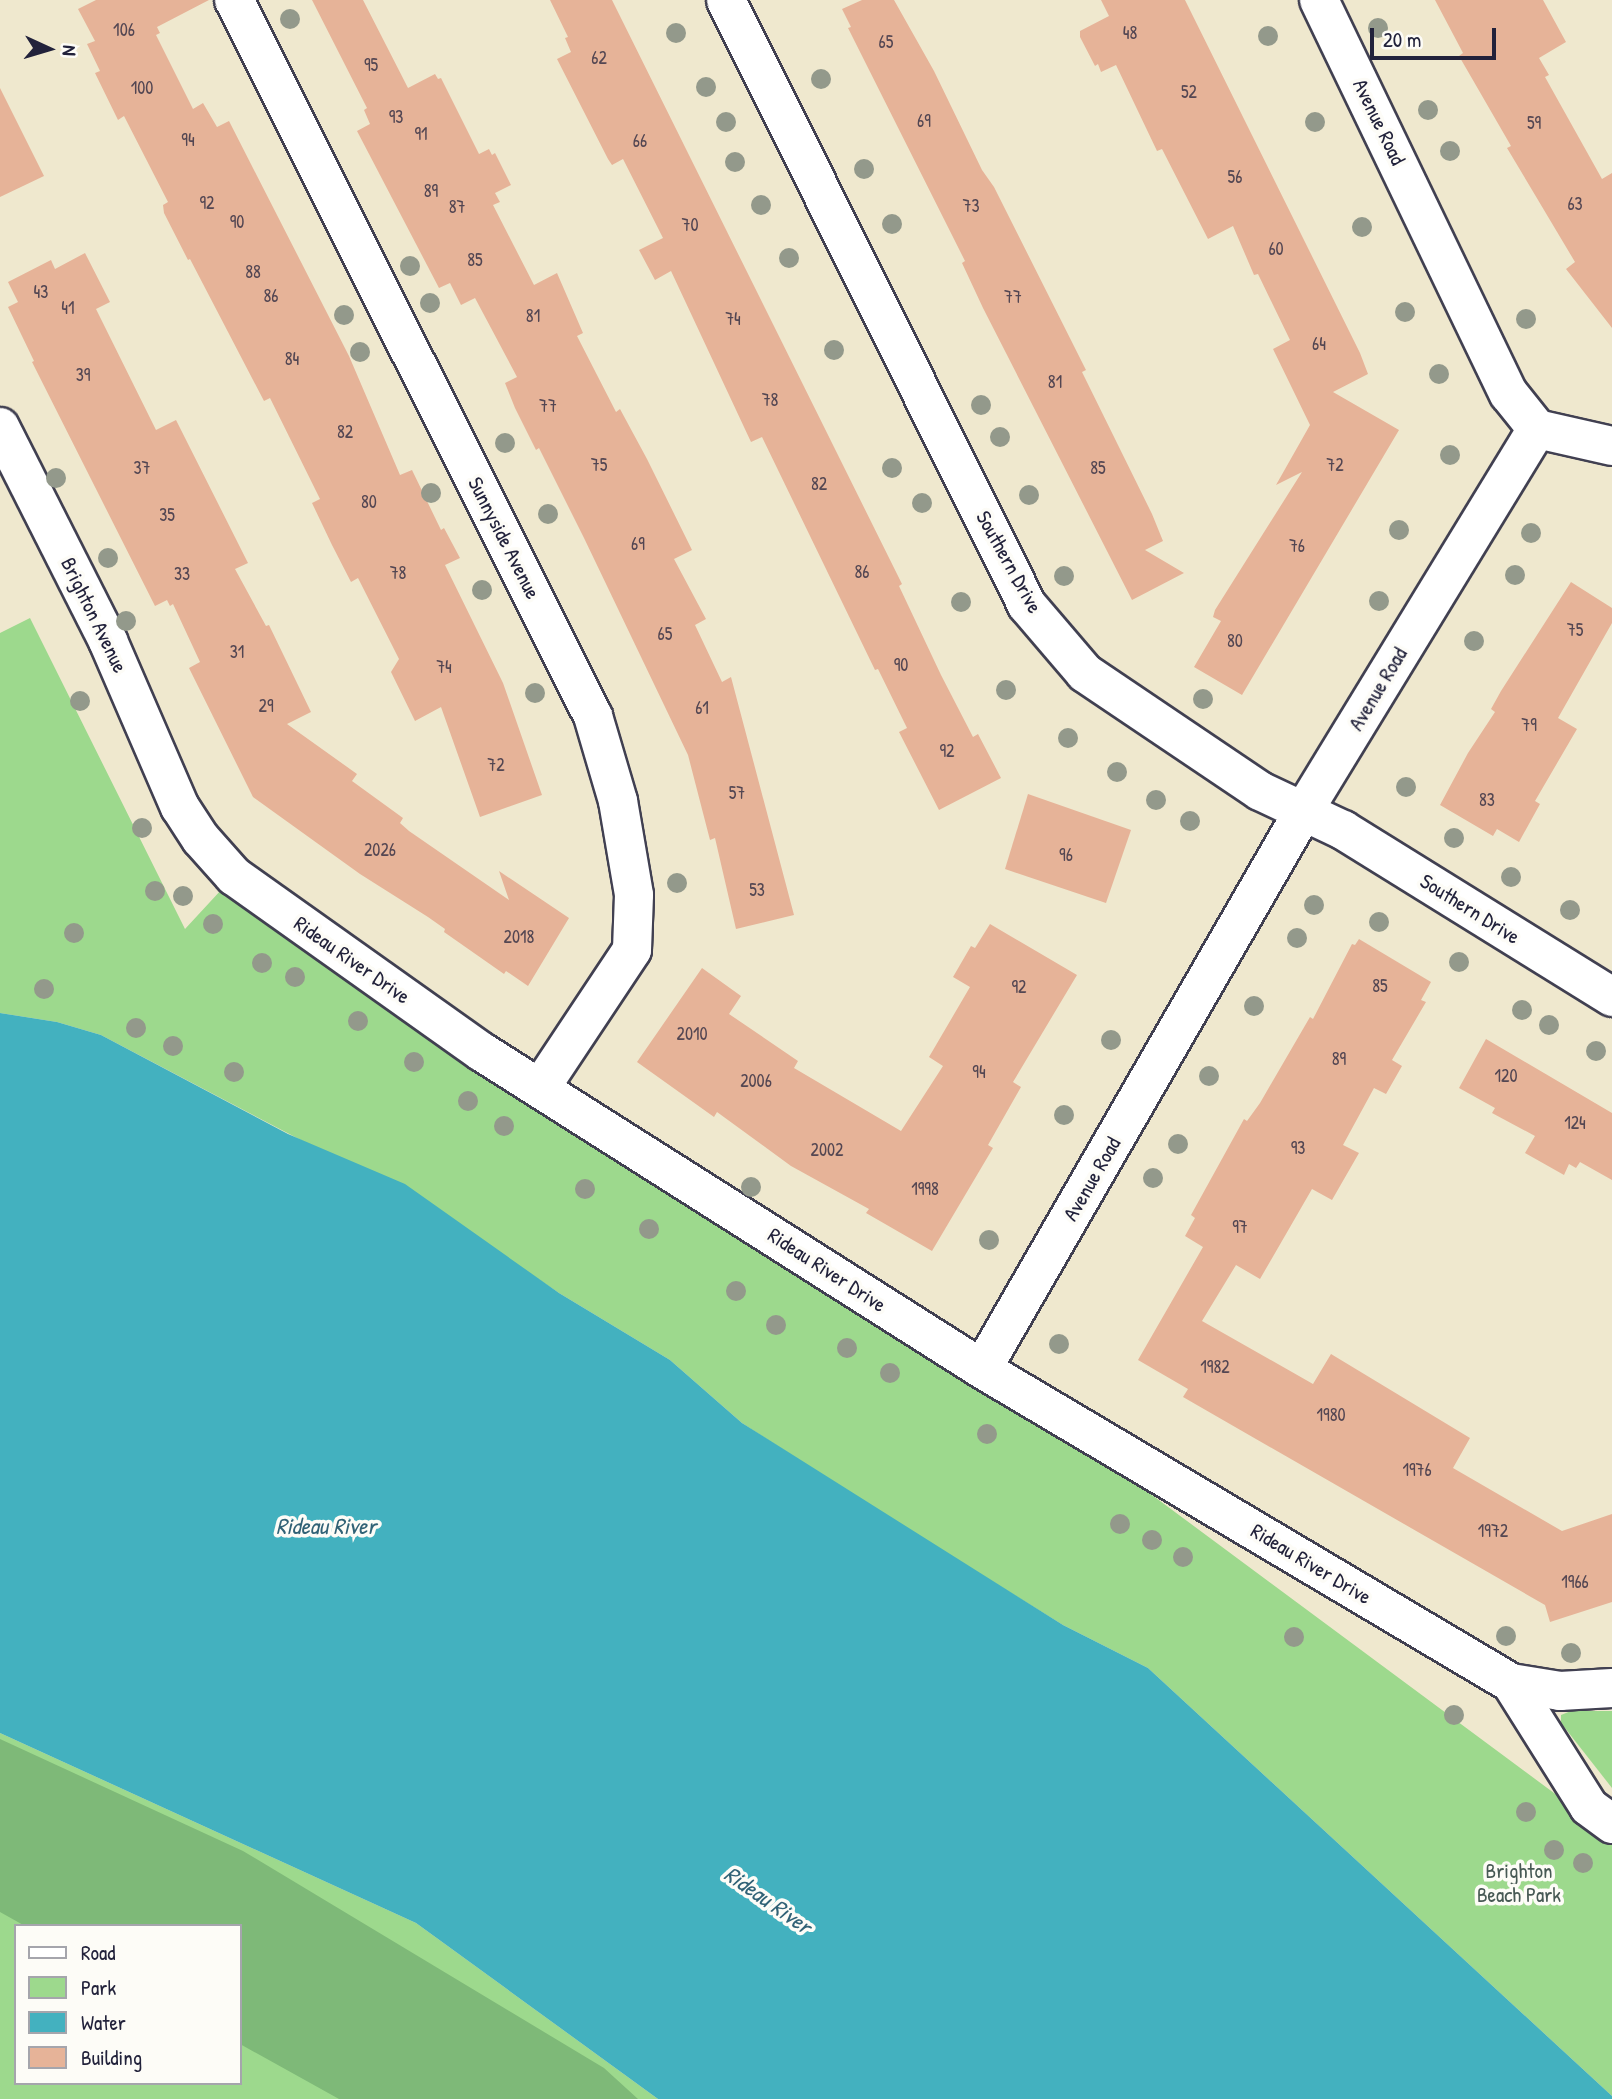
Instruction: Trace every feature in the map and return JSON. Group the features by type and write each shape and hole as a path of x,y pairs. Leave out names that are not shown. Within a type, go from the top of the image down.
{"street":[{"name":"Sunnyside Avenue","path":"234,0 593,716 618,801 634,895 632,950 541,1087"},
{"name":"Southern Drive","path":"726,0 1027,605 1085,673 1239,778 1343,830 1612,997"},
{"name":"Avenue Road","path":"982,1369 1303,812 1537,429 1509,394 1319,0"},
{"name":"Brighton Avenue","path":"0,427 108,641 180,807"},
{"path":"1537,429 1612,446"},
{"name":"Rideau River Drive","path":"180,807 201,839 234,876 482,1052 982,1369 1511,1683 1560,1691 1612,1688"},
{"name":"Rideau River Drive","path":"1511,1683 1589,1807 1612,1824"}],"green space":[{"name":"Brighton Beach Park","path":"30,618 185,929 234,876 982,1369 1612,1836 1612,2096 1148,1668 1063,1625 902,1526 742,1423 670,1360 559,1293 482,1241 316,1148 101,1035 57,1022 0,1013 0,633"},
{"path":"1571,1711 1612,1711 1612,1788 1561,1723 1561,1715"},
{"path":"0,1733 416,1923 658,2099 0,2099"},
{"path":"0,1739 243,1851 604,2068 638,2099 339,2099 242,2045 242,1924 21,1924 0,1912"}],"water":[{"name":"Rideau River","path":"0,1013 57,1022 101,1035 288,1134 405,1184 559,1293 670,1360 742,1423 1063,1625 1148,1668 1612,2096 1612,2099 658,2099 416,1923 0,1733"}],"building":[{"path":"96,0 209,0 157,27 160,33 156,35 193,109 203,103 217,127 229,121 349,356 400,475 412,470 441,530 444,528 460,558 445,565 503,683 542,795 480,817 441,707 415,721 391,672 399,659 358,578 351,582 332,545 312,503 320,499 270,398 264,401 190,259 188,260 164,213 163,205 168,202 124,116 118,120 95,73 100,71 87,44 95,41 78,9"},
{"path":"312,0 363,0 408,88 435,74 438,79 441,78 479,154 489,149 492,155 495,153 511,185 495,193 500,202 493,205 534,285 557,273 583,333 577,336 616,412 620,409 647,459 692,550 674,559 706,619 695,625 722,682 731,677 794,915 736,929 715,838 710,840 688,755 584,538 539,448 536,450 515,408 505,383 517,377 475,298 461,305 450,283 439,288 357,131 370,124 364,110 367,108"},
{"path":"550,0 612,0 902,584 899,586 941,675 973,737 978,734 1001,778 939,810 899,732 907,728 878,669 875,670 762,437 751,442 671,271 655,280 639,250 663,238 623,159 612,165 608,159 557,59 571,52 565,38 568,37"},
{"path":"862,0 894,0 934,71 1086,370 1082,372 1152,514 1163,541 1145,550 1184,573 1132,600 983,308 962,263 965,261 848,28 851,27 842,9"},
{"path":"1101,0 1185,0 1368,374 1333,392 1399,430 1242,695 1194,667 1221,621 1213,617 1215,610 1302,472 1276,485 1310,425 1273,349 1290,340 1258,274 1254,275 1233,226 1208,239 1162,149 1157,151 1116,65 1101,72 1080,37 1080,31 1109,16"},
{"path":"1435,0 1543,0 1566,42 1539,58 1549,75 1545,77 1602,179 1612,173 1612,328 1566,269 1575,262 1507,148 1511,146 1459,56 1463,53"},
{"path":"0,88 44,176 0,197"},
{"path":"85,253 110,302 96,309 156,430 176,420 248,563 235,569 266,626 269,625 311,712 287,724 357,774 352,781 403,818 400,823 409,831 509,900 499,871 569,918 528,986 506,971 504,974 444,932 445,929 428,917 360,874 253,797 189,668 200,662 173,604 170,606 167,600 155,606 32,362 34,361 8,307 18,302 8,282 51,260 55,269"},
{"path":"1571,582 1612,608 1612,623 1558,718 1577,729 1535,801 1540,804 1519,842 1497,829 1493,836 1440,805 1468,753 1495,712 1491,709 1501,691"},
{"path":"1028,794 1131,830 1106,903 1005,869"},
{"path":"990,924 1077,975 1013,1082 1021,1087 988,1145 993,1148 932,1251 866,1213 869,1209 791,1166 717,1112 714,1117 637,1062 702,968 741,996 729,1014 798,1061 794,1068 901,1131 943,1066 929,1057 970,987 953,977 971,946 975,948"},
{"path":"1359,939 1431,982 1421,1000 1426,1002 1392,1060 1402,1066 1386,1094 1374,1088 1343,1145 1359,1153 1332,1200 1312,1189 1260,1279 1236,1265 1202,1321 1313,1384 1331,1354 1470,1438 1453,1468 1562,1531 1612,1514 1612,1602 1550,1622 1545,1605 1183,1397 1188,1389 1138,1360 1203,1247 1185,1236 1195,1218 1191,1215 1244,1119 1247,1121 1260,1103 1310,1017 1313,1019 1352,944 1355,945"},
{"path":"1486,1039 1612,1113 1612,1180 1580,1162 1576,1168 1569,1164 1564,1175 1525,1153 1535,1136 1492,1113 1495,1108 1459,1088"}]}
